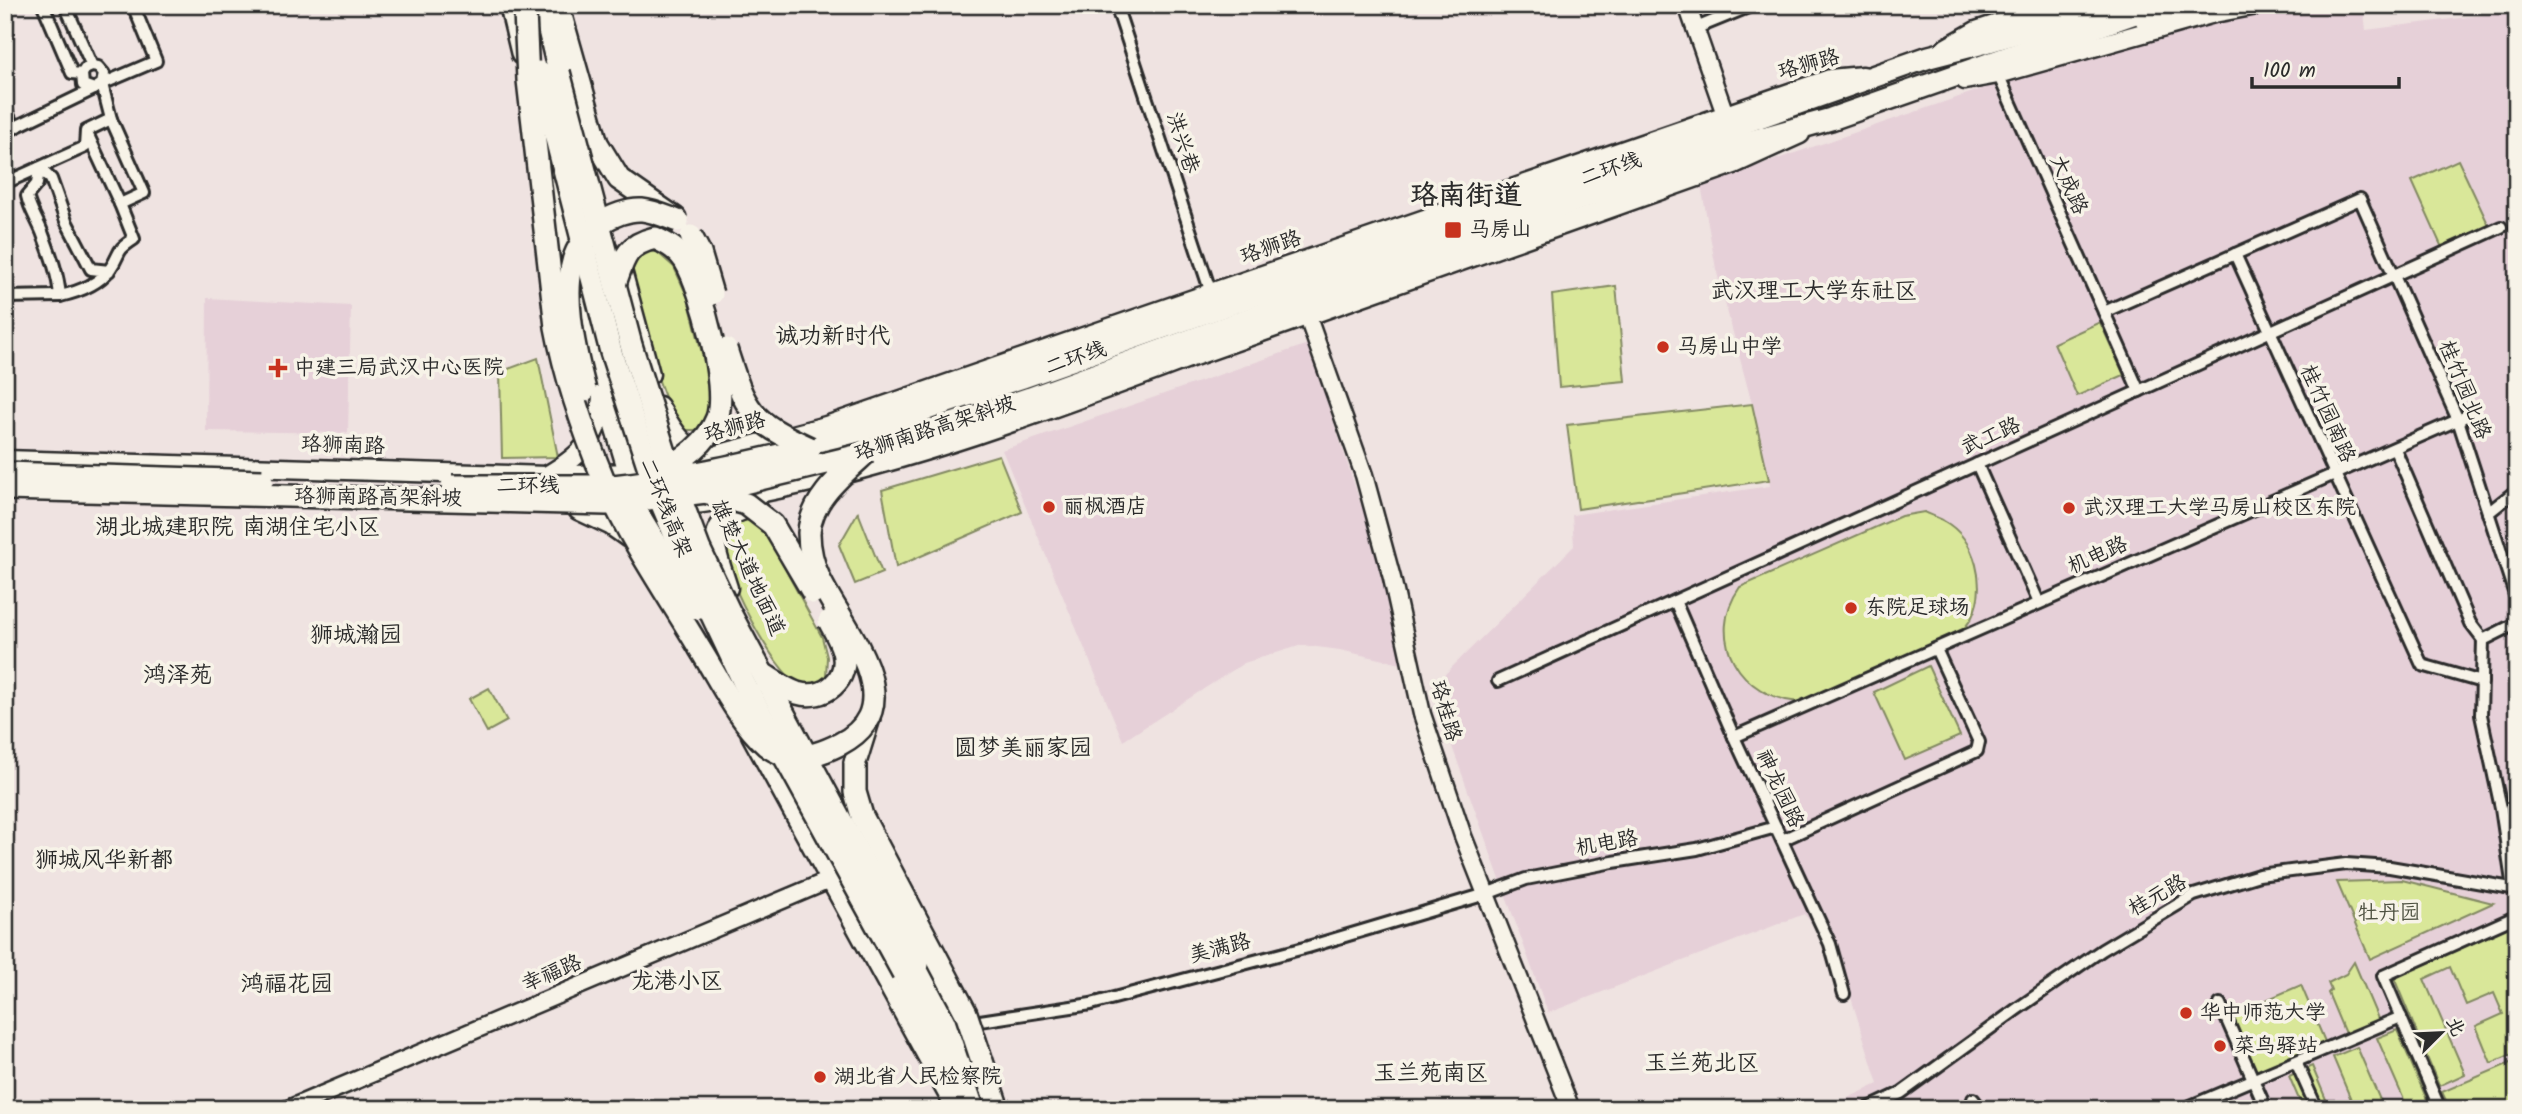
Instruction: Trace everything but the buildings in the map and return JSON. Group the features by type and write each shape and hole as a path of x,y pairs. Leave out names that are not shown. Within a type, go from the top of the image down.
{"highway":[{"path":"555,5 597,143 608,163 619,178 678,221 691,236 700,253 723,339 739,390 746,403 763,424 810,448"},
{"name":"二环线","path":"1026,388 1877,75 2107,5"},
{"name":"二环线","path":"5,473 415,485 613,486 633,478 699,474 810,448 1026,388 1752,141 1831,119 2158,5"},
{"path":"2065,37 2122,25 2187,5"},
{"path":"525,7 613,278 631,345 680,497 699,548 730,613 753,678"},
{"path":"525,7 528,80 555,327 578,414 606,486 641,552 743,718 767,746 787,756 809,756 845,741 869,718"},
{"name":"二环线高架","path":"525,7 608,339 656,490 682,552 911,968"},
{"path":"678,221 641,210 619,214 604,221 589,233 578,247 572,263 570,304 574,341 589,402 614,470 646,529 753,678 796,693 815,696 829,690 838,681 844,668 843,652 837,635 773,525 746,504 699,499"},
{"path":"613,278 624,257 634,246 655,238 672,246 684,259 696,284 720,376 718,415 704,440 681,460 633,478"},
{"name":"珞狮南路高架斜坡","path":"5,489 606,504 699,499 866,453 1026,388"},
{"path":"866,453 820,501 809,530 813,564 863,654 873,682 872,709 855,763 855,792 862,817 966,1013 1000,1109"},
{"path":"911,968 974,1109"},
{"path":"911,968 992,1109"}],"main road":[{"name":"雄楚大道地面道","path":"555,5 566,62 659,406 679,465 699,499 728,588 959,1023 1000,1109"},
{"path":"1929,57 1976,31 2055,5"},
{"path":"1923,87 1998,74 2165,26 2257,5"},
{"path":"525,7 580,312 641,509 665,570 762,757 832,879 956,1109"},
{"name":"珞狮路","path":"679,465 719,457 826,426 1830,79 1877,75"},
{"path":"5,499 641,509 814,481 916,453 1039,413 1734,164 1831,119"},
{"path":"547,476 569,463 583,450 596,431 603,390"},
{"path":"659,406 688,447 719,457"},
{"name":"珞狮南路","path":"5,460 633,478 679,465"},
{"path":"728,588 715,538 719,525 728,515 787,498 814,481"},
{"path":"578,510 624,533 665,570"}],"street":[{"path":"43,5 72,74 82,74 92,66 98,67 104,74 98,86 144,193 120,204"},
{"path":"65,5 92,66"},
{"path":"5,107 10,130 98,86 156,61 133,5"},
{"name":"洪兴巷","path":"1116,5 1211,293"},
{"path":"1687,5 1725,114"},
{"path":"1694,29 1748,7"},
{"path":"82,74 83,85 98,86"},
{"name":"大成路","path":"1998,74 2139,391"},
{"path":"86,131 111,119"},
{"path":"5,183 85,147 86,131"},
{"path":"5,297 60,296 83,291 109,271 119,248 134,239 86,131"},
{"path":"39,168 51,179 66,221 92,269 109,271"},
{"path":"39,168 37,184 27,196 30,210 41,229 58,272 60,296"},
{"name":"桂竹园北路","path":"2235,254 2360,199 2458,420 2517,601"},
{"name":"武工路","path":"1498,681 2501,228"},
{"path":"2104,312 2235,254"},
{"name":"桂竹园南路","path":"2235,254 2421,664 2482,682"},
{"name":"珞桂路","path":"1307,315 1364,475 1392,578 1422,714 1463,836 1571,1109"},
{"name":"机电路","path":"1734,737 2469,415"},
{"path":"2395,449 2470,623 2483,640 2482,715 2515,888"},
{"path":"1977,464 2039,603"},
{"path":"2488,513 2517,490"},
{"name":"神龙园路","path":"1675,601 1734,737 1830,944 1844,994"},
{"path":"2483,640 2517,622"},
{"path":"1782,840 1977,751 1979,742 1936,649"},
{"name":"机电路","path":"1486,894 1526,879 1697,849 1776,827"},
{"name":"桂元路","path":"1867,1109 1901,1093 2102,950 2194,895 2259,875 2346,864 2390,867 2515,888"},
{"name":"幸福路","path":"288,1109 832,879"},
{"name":"美满路","path":"959,1023 1091,1004 1308,947 1486,894"},
{"path":"2440,1109 2384,976 2517,916"},
{"path":"2220,1004 2266,1109"},
{"path":"2183,1109 2401,1017"},
{"path":"2296,1062 2317,1109"}],"shaded area":[{"name":"武汉理工大学马房山校区东院","path":"2335,5 2363,5 2366,30 2515,11 2517,15 2517,1109 1824,1109 1878,1084 1834,943 1830,944 1804,914 1548,1013 1431,688 1574,546 1572,515 1770,486 1752,404 1716,269 1701,185 2070,59 2215,21"},
{"name":"中建三局武汉中心医院","path":"207,298 351,306 348,433 206,431"},
{"path":"1308,344 1380,562 1401,664 1340,650 1302,645 1244,663 1123,741 1002,450"}],"green space":[{"path":"2458,160 2490,228 2443,250 2412,181"},
{"path":"645,252 657,252 674,267 688,298 711,389 707,417 696,430 685,430 667,401 644,332 635,294 633,269"},
{"path":"1616,286 1625,381 1559,387 1552,295"},
{"path":"2100,322 2124,375 2077,396 2054,343"},
{"path":"538,358 558,457 502,458 500,372"},
{"path":"1752,404 1769,480 1578,509 1567,425"},
{"path":"999,455 1022,512 896,567 882,490"},
{"path":"858,512 882,573 855,584 839,545"},
{"name":"东院足球场","path":"1924,512 1955,529 1964,539 1976,564 1976,606 1970,621 1961,632 1800,702 1779,698 1760,690 1745,677 1734,662 1727,645 1726,626 1730,606 1740,587 1901,516"},
{"path":"741,520 752,521 766,534 822,637 827,657 826,676 818,685 802,685 787,675 765,644 743,605 725,556 725,540 729,530"},
{"path":"1928,666 1960,736 1905,760 1874,692"},
{"path":"489,688 507,721 487,732 469,699"},
{"name":"牡丹园","path":"2402,880 2493,903 2370,959 2337,882"},
{"path":"2517,923 2517,1052 2491,1063 2476,1026 2503,1014 2494,993 2466,1005 2450,967 2424,979 2465,1074 2439,1086 2394,978"},
{"path":"2354,962 2379,1021 2346,1036 2328,993 2331,990 2328,983 2346,974"},
{"path":"2301,985 2326,1044 2254,1075 2229,1016"},
{"path":"2397,1030 2431,1109 2408,1109 2377,1038"},
{"path":"2357,1047 2384,1109 2355,1109 2333,1057"},
{"path":"2517,1060 2517,1109 2450,1109 2442,1092"},
{"path":"2312,1066 2330,1109 2303,1109 2289,1076"}],"tunnel":[{"path":"2501,227 2517,220"}],"place":[{"name":"马房山","path":"1453,230"},
{"name":"马房山中学","path":"1663,347"},
{"name":"中建三局武汉中心医院","path":"278,368"},
{"name":"丽枫酒店","path":"1049,507"},
{"name":"武汉理工大学马房山校区东院","path":"2069,508"},
{"name":"东院足球场","path":"1851,608"},
{"name":"华中师范大学","path":"2186,1013"},
{"name":"菜鸟驿站","path":"2220,1046"},
{"name":"湖北省人民检察院","path":"820,1077"}],"district":[{"name":"珞南街道","path":"1466,196"},
{"name":"武汉理工大学东社区","path":"1814,292"},
{"name":"诚功新时代","path":"833,337"},
{"name":"湖北城建职院 南湖住宅小区","path":"238,528"},
{"name":"狮城瀚园","path":"356,636"},
{"name":"鸿泽苑","path":"178,676"},
{"name":"圆梦美丽家园","path":"1023,749"},
{"name":"狮城风华新都","path":"104,861"},
{"name":"龙港小区","path":"677,982"},
{"name":"鸿福花园","path":"287,985"},
{"name":"玉兰苑北区","path":"1702,1064"},
{"name":"玉兰苑南区","path":"1431,1074"}]}
